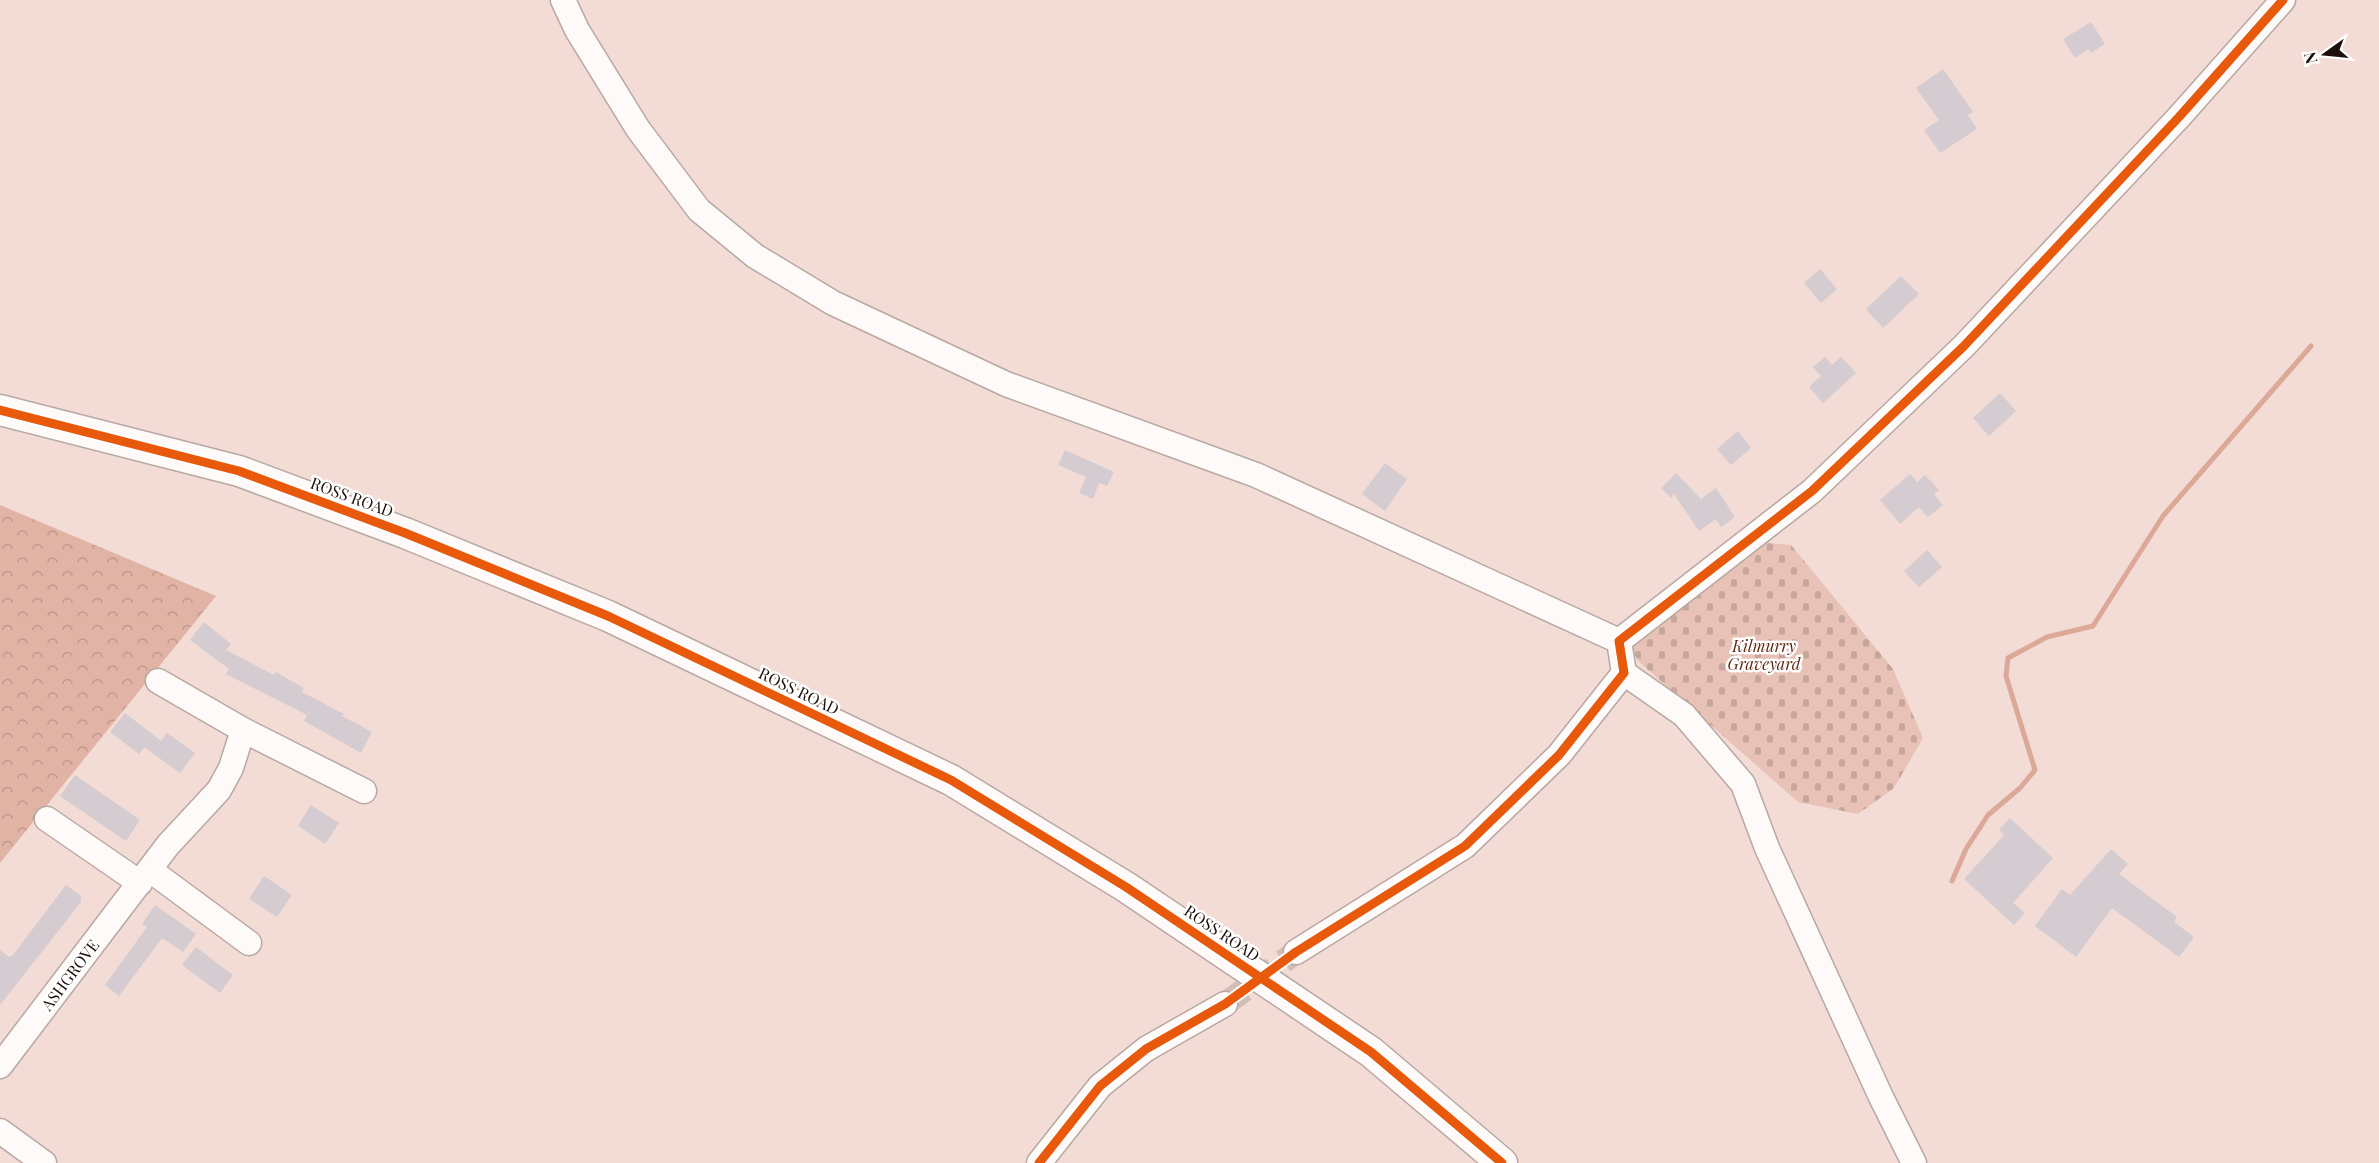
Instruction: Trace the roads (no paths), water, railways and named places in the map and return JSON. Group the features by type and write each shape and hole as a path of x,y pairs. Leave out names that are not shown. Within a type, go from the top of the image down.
{"main road":[{"name":"ROSS ROAD","path":"0,410 239,471 405,533 608,616 951,780 1126,887 1361,1046 1502,1163"}],"street":[{"path":"563,0 577,30 638,129 699,210 755,256 823,297 1006,384 1256,475 1619,641"},
{"path":"1619,641 1812,490 1964,346 2180,117 2283,0"},
{"path":"1619,641 1624,673 1684,715 1743,784 1767,848 1881,1097 1914,1163"},
{"path":"1296,952 1465,846 1559,754 1624,673"},
{"path":"158,681 243,730 364,792"},
{"name":"ASHGROVE","path":"0,1066 168,845 219,790 231,768 243,730"},
{"path":"47,819 145,876 249,942"},
{"path":"1039,1163 1100,1086 1146,1049 1225,1004"},
{"path":"0,1131 44,1163"}],"waterway":[{"path":"1952,881 1966,849 1988,815 2020,788 2035,770 2006,676 2008,658 2047,637 2093,626 2163,516 2311,346"}],"tunnel":[{"path":"1225,1004 1296,952"}],"park label":[{"name":"Kilmurry Graveyard","path":"1764,655"}]}
